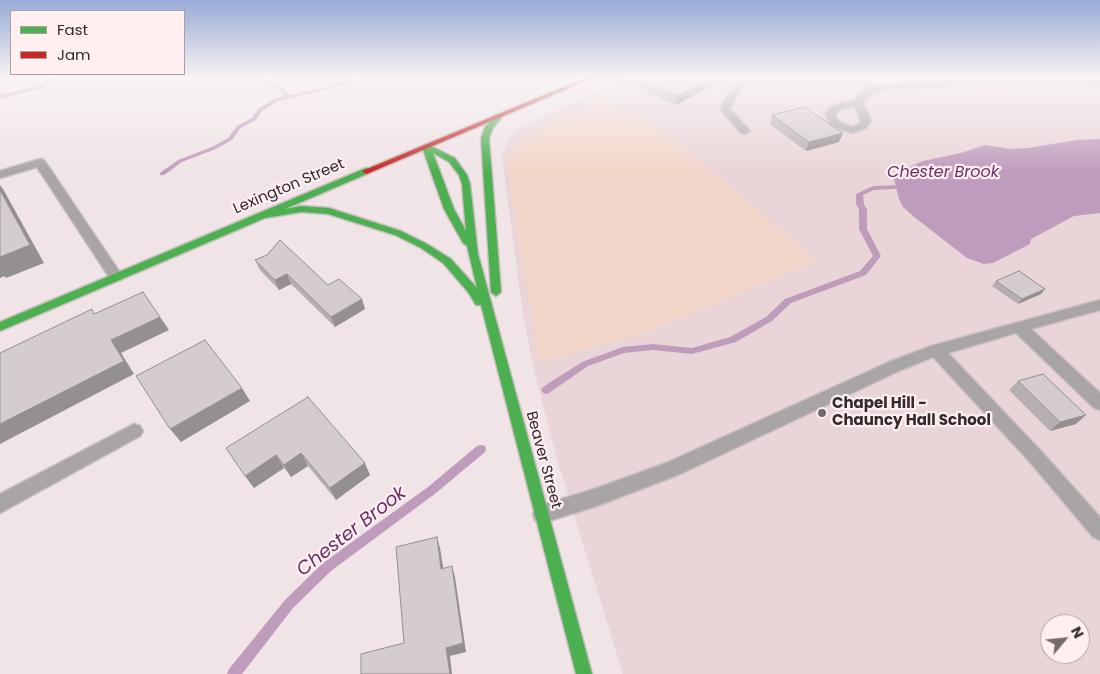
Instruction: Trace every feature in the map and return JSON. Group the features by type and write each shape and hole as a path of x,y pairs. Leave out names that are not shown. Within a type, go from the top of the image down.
{"main road":[{"name":"Lexington Street","path":"0,327 258,216 515,109"},
{"path":"499,116 489,127 485,138 500,359"},
{"name":"Beaver Street","path":"426,147 449,209 473,254"},
{"name":"Beaver Street","path":"426,147 452,160 462,175 468,196 473,254 584,674"},
{"path":"258,216 295,210 329,211 398,233 424,246 447,262 472,290 490,321"}],"lane":[{"path":"725,109 745,131"},
{"path":"0,175 40,162 116,277"},
{"path":"542,514 594,498 694,460 895,366 936,350 1100,305"},
{"path":"1020,328 1100,403"},
{"path":"936,350 1035,456 1100,531"},
{"path":"0,504 134,431"}],"shaded area":[{"name":"Chapel Hill - Chauncy Hall School","path":"559,109 1100,109 1100,674 623,674 556,456 534,370 523,314 502,156 509,137 519,128"},
{"path":"589,109 616,109 671,136 817,261 648,332 539,362 506,160 516,146 529,136"}],"water":[{"path":"1100,139 1100,213 1074,216 1031,239 1030,244 993,263 984,264 967,258 913,216 903,207 894,179 897,172 923,161 961,153 985,145 1010,149 1077,140"}],"building":[{"path":"794,109 808,109 843,133 809,142 772,115"},
{"path":"0,190 30,245 0,257"},
{"path":"280,240 328,285 339,279 362,299 331,317 287,274 275,280 255,260 267,255"},
{"path":"1019,271 1045,289 1022,299 996,281"},
{"path":"143,292 160,317 111,340 124,361 0,424 0,353 92,309 94,314"},
{"path":"205,340 242,388 170,429 136,376"},
{"path":"1043,374 1086,415 1060,422 1018,381"},
{"path":"308,397 365,463 330,488 301,453 284,465 276,455 245,476 226,448"},
{"path":"437,537 441,569 452,566 463,643 446,648 450,674 361,674 361,654 404,643 396,547"}],"waterway":[{"path":"162,174 180,161 214,148 230,139 239,127 254,119 261,109"},
{"name":"Chester Brook","path":"546,390 585,364 623,350 653,347 692,351 733,340 769,319 788,301 863,273 877,256 863,229 863,210 859,194 873,188 907,187"},
{"name":"Chester Brook","path":"234,674 289,604 327,567 432,490 481,449"}],"traffic: fast":[{"path":"496,292 485,138 489,127 499,116"},
{"path":"426,147 452,160 463,175 466,184 473,254 584,674"},
{"path":"426,147 449,209 468,243"},
{"path":"0,327 366,171"},
{"path":"258,216 301,209 329,211 398,233 424,246 447,261 472,289 480,302"}],"traffic: jam":[{"path":"366,171 514,109"}],"place":[{"name":"Chapel Hill - Chauncy Hall School","path":"822,413"}]}
